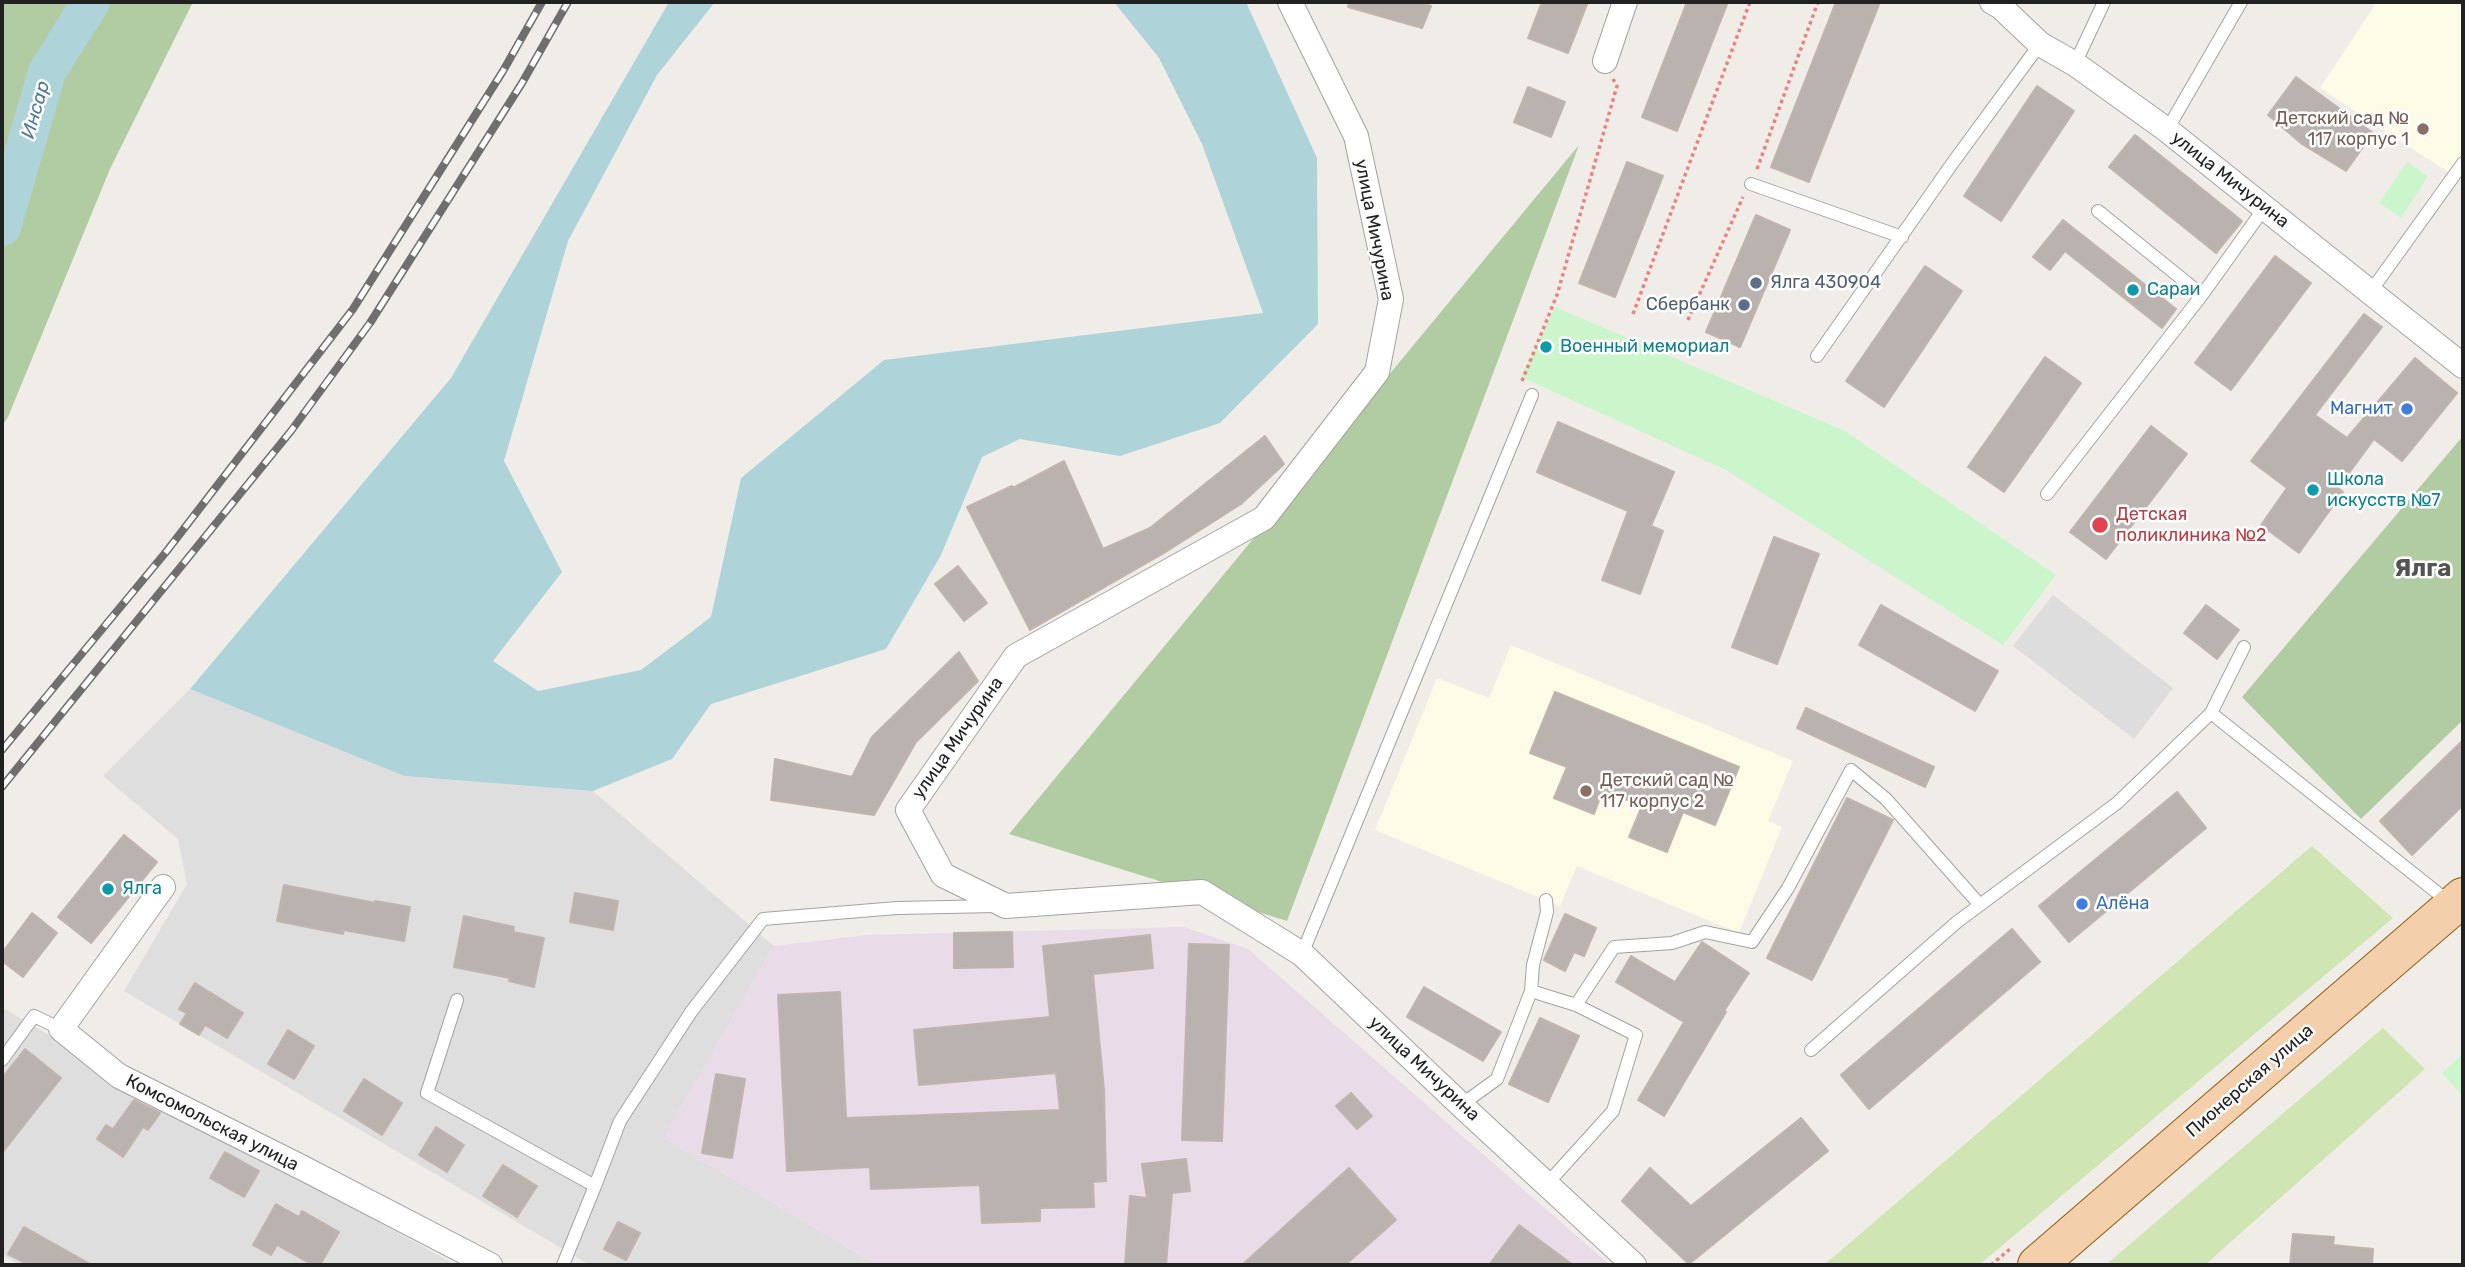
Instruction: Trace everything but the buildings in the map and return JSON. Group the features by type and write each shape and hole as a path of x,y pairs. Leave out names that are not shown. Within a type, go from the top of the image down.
{"main road":[{"name":"Пионерская улица","path":"2055,1260 2458,901"}],"street":[{"name":"улица Мичурина","path":"1290,2 1356,136 1391,299 1377,372 1264,518 1016,656 908,810 943,875 1006,906 1202,892 1302,954 1634,1265"},
{"path":"1605,61 1625,2"},
{"name":"улица Мичурина","path":"1992,2 2001,7 2040,44 2075,64 2167,130 2463,366"},
{"path":"61,1029 163,887"},
{"name":"Комсомольская улица","path":"61,1029 119,1076 490,1265"}],"lane":[{"path":"2075,64 2104,2"},
{"path":"2167,130 2241,2"},
{"path":"1817,356 2040,44"},
{"path":"2371,292 2463,163"},
{"path":"1751,184 1902,237"},
{"path":"2047,494 2202,295 2265,207"},
{"path":"2098,211 2202,295"},
{"path":"1302,954 1532,395"},
{"path":"1811,1051 1957,922 2117,803 2211,713 2244,647"},
{"path":"2211,713 2458,901"},
{"path":"1576,1005 1614,947 1672,943 1705,932 1752,942 1788,888 1851,769 1886,799 1980,905"},
{"path":"1461,1105 1497,1079 1531,991 1533,965 1547,912 1546,900"},
{"path":"563,1265 620,1121 691,1012 763,919 897,908 1006,906"},
{"path":"1531,991 1576,1005 1636,1035 1614,1111 1547,1184"},
{"path":"457,1000 427,1094 595,1186"},
{"path":"2,1060 34,1016 61,1029"}],"path":[{"path":"1633,314 1750,2"},
{"path":"1688,320 1751,184 1818,2"}],"shaded area":[{"name":"Детский сад № 117 корпус 1","path":"2377,2 2463,2 2463,182 2320,88"},
{"path":"2053,595 2173,688 2134,739 2013,646"},
{"name":"Детский сад № 117 корпус 2","path":"1511,645 1793,761 1768,821 1782,827 1739,933 1577,866 1560,906 1375,830 1437,678 1489,698"},
{"path":"190,689 404,776 593,791 774,946 664,1138 877,1265 590,1265 124,991 187,884 178,839 103,776"},
{"path":"1184,927 1248,949 1610,1265 877,1265 664,1138 774,946 867,935"},
{"path":"2,1007 117,1076 456,1265 19,1265 2,1254"}],"green space":[{"path":"2,2 193,2 110,169 2,426"},
{"path":"1579,145 1287,921 1009,834"},
{"path":"2407,162 2428,176 2401,218 2379,203"},
{"path":"1555,307 1845,431 2056,575 2003,645 1726,470 1521,377"},
{"path":"2463,436 2463,720 2361,819 2242,697"},
{"path":"2312,846 2393,918 1979,1265 1824,1265"},
{"path":"2383,1028 2425,1069 2205,1265 2111,1265 2109,1262"},
{"path":"2463,1054 2463,1097 2442,1073"}],"water":[{"path":"669,2 715,2 657,75 568,241 504,461 562,572 493,661 538,691 641,670 711,617 741,478 884,360 1263,313 1202,144 1159,58 1114,2 1246,2 1317,158 1318,324 1220,423 1120,456 1020,439 982,457 941,555 886,649 711,704 672,759 593,791 404,776 190,689 451,378"}],"waterway":[{"name":"Инсар","path":"2,227 47,72 91,2"}],"railway":[{"path":"2,750 166,552 353,309 503,71 542,2"},
{"path":"2,787 291,431 370,323 522,83 568,2"}],"place":[{"name":"Детский сад № 117 корпус 1","path":"2423,129"},
{"name":"Ялга 430904","path":"1756,283"},
{"name":"Сараи","path":"2133,290"},
{"name":"Сбербанк","path":"1744,305"},
{"name":"Военный мемориал","path":"1546,347"},
{"name":"Магнит","path":"2407,409"},
{"name":"Школа искусств №7","path":"2313,490"},
{"name":"Детская поликлиника №2","path":"2100,525"},
{"name":"Детский сад № 117 корпус 2","path":"1586,791"},
{"name":"Ялга","path":"108,889"},
{"name":"Алёна","path":"2082,904"}],"district":[{"name":"Ялга","path":"2423,569"}]}
